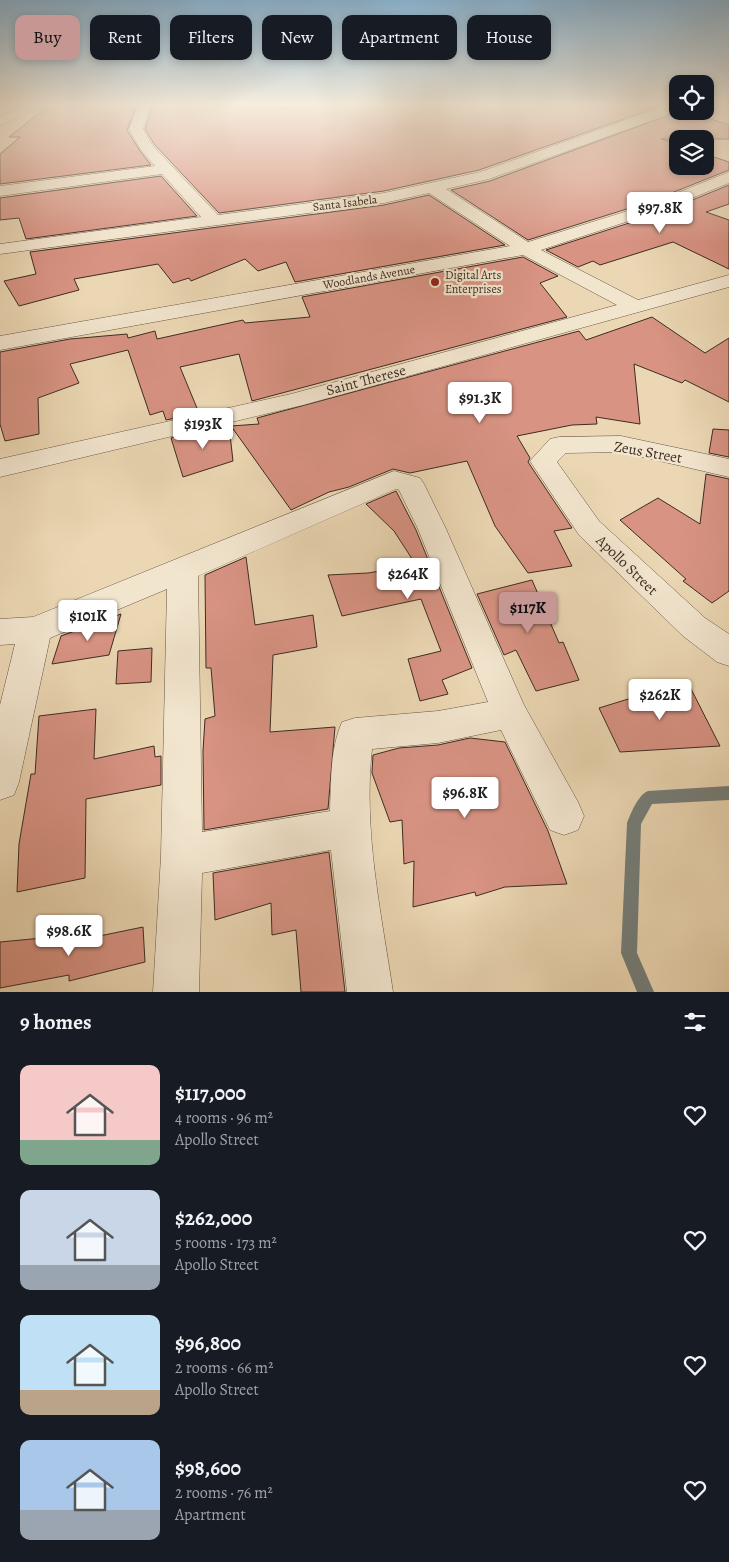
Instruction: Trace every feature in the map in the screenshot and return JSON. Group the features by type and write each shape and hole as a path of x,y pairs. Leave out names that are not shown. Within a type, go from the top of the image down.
{"street":[{"path":"149,150 213,220"},
{"name":"Santa Isabela","path":"0,249 384,198 484,176 555,150"},
{"path":"0,191 165,169"},
{"name":"Woodlands Avenue","path":"0,343 526,249 656,208 729,178"},
{"path":"433,188 526,249 634,306"},
{"name":"Saint Therese","path":"0,468 295,400 729,281"},
{"name":"Zeus Street","path":"543,461 559,445 621,444 729,468"},
{"name":"Apollo Street","path":"543,461 589,528 694,627 729,652"},
{"path":"0,632 35,630 183,570 394,480 406,482 410,484 432,529 510,713 564,816"},
{"path":"176,992 182,856 183,570"},
{"path":"0,782 35,630"},
{"path":"370,992 349,827 350,775 355,734 438,727 510,713"},
{"path":"182,856 349,827"}],"building":[{"path":"4,150 140,150 151,165 0,184 0,154"},
{"path":"160,150 535,150 479,170 384,191 219,213"},
{"path":"573,150 669,150 669,175 714,175 714,157 729,162 729,170 649,202 528,240 451,190 490,181"},
{"path":"161,176 197,216 26,239 19,218 0,220 0,198"},
{"path":"729,185 729,204 706,212 729,220 729,269 673,242 600,265 593,261 578,267 546,250 663,212"},
{"path":"429,195 505,245 295,282 286,262 258,271 245,259 191,281 189,278 173,283 158,264 74,279 79,290 19,306 4,281 36,274 30,252 384,205"},
{"path":"523,257 558,276 540,283 567,317 252,401 239,354 180,367 199,413 166,420 163,411 150,415 128,350 70,364 79,383 38,398 39,434 5,441 0,424 0,352 70,339 127,334 128,338 155,331 157,339 243,320 245,323 310,317 302,297"},
{"path":"652,317 705,353 729,338 729,402 685,380 682,383 634,364 640,424 596,417 597,424 572,425 517,436 530,458 528,462 572,528 554,531 572,566 528,573 495,526 467,461 410,473 393,469 349,487 329,492 291,510 231,426 259,424 257,418 579,331 586,340"},
{"path":"229,426 233,461 183,477 171,438"},
{"path":"713,429 729,430 729,457 709,453"},
{"path":"706,474 729,479 729,591 712,603 683,581 686,579 620,520 658,498 700,524"},
{"path":"396,491 416,530 472,668 442,680 448,694 420,701 408,659 441,651 421,599 342,616 328,575 368,573 416,565 394,531 366,504"},
{"path":"246,557 255,625 313,615 317,647 273,655 270,732 335,727 328,809 204,830 203,751 205,719 215,716 211,668 206,668 205,575"},
{"path":"532,580 559,643 563,642 579,680 536,691 516,650 504,655 477,594"},
{"path":"121,614 109,655 52,664 61,636"},
{"path":"152,648 151,682 116,684 118,651"},
{"path":"687,681 720,746 620,752 599,708"},
{"path":"96,709 94,759 154,746 155,757 161,756 161,785 86,799 85,878 17,892 19,844 31,774 35,774 39,716"},
{"path":"470,738 505,742 548,831 567,884 505,887 476,896 475,892 413,907 414,861 404,864 402,820 390,822 372,773 373,755 399,748 438,745"},
{"path":"329,852 345,992 301,992 296,930 272,935 271,903 215,920 213,873"},
{"path":"143,927 145,962 69,981 69,975 0,988 0,942 53,937 51,946"}],"waterway":[{"path":"646,992 629,953 634,823 648,798 729,793"}],"place":[{"name":"Digital Arts Enterprises","path":"435,282"}]}
